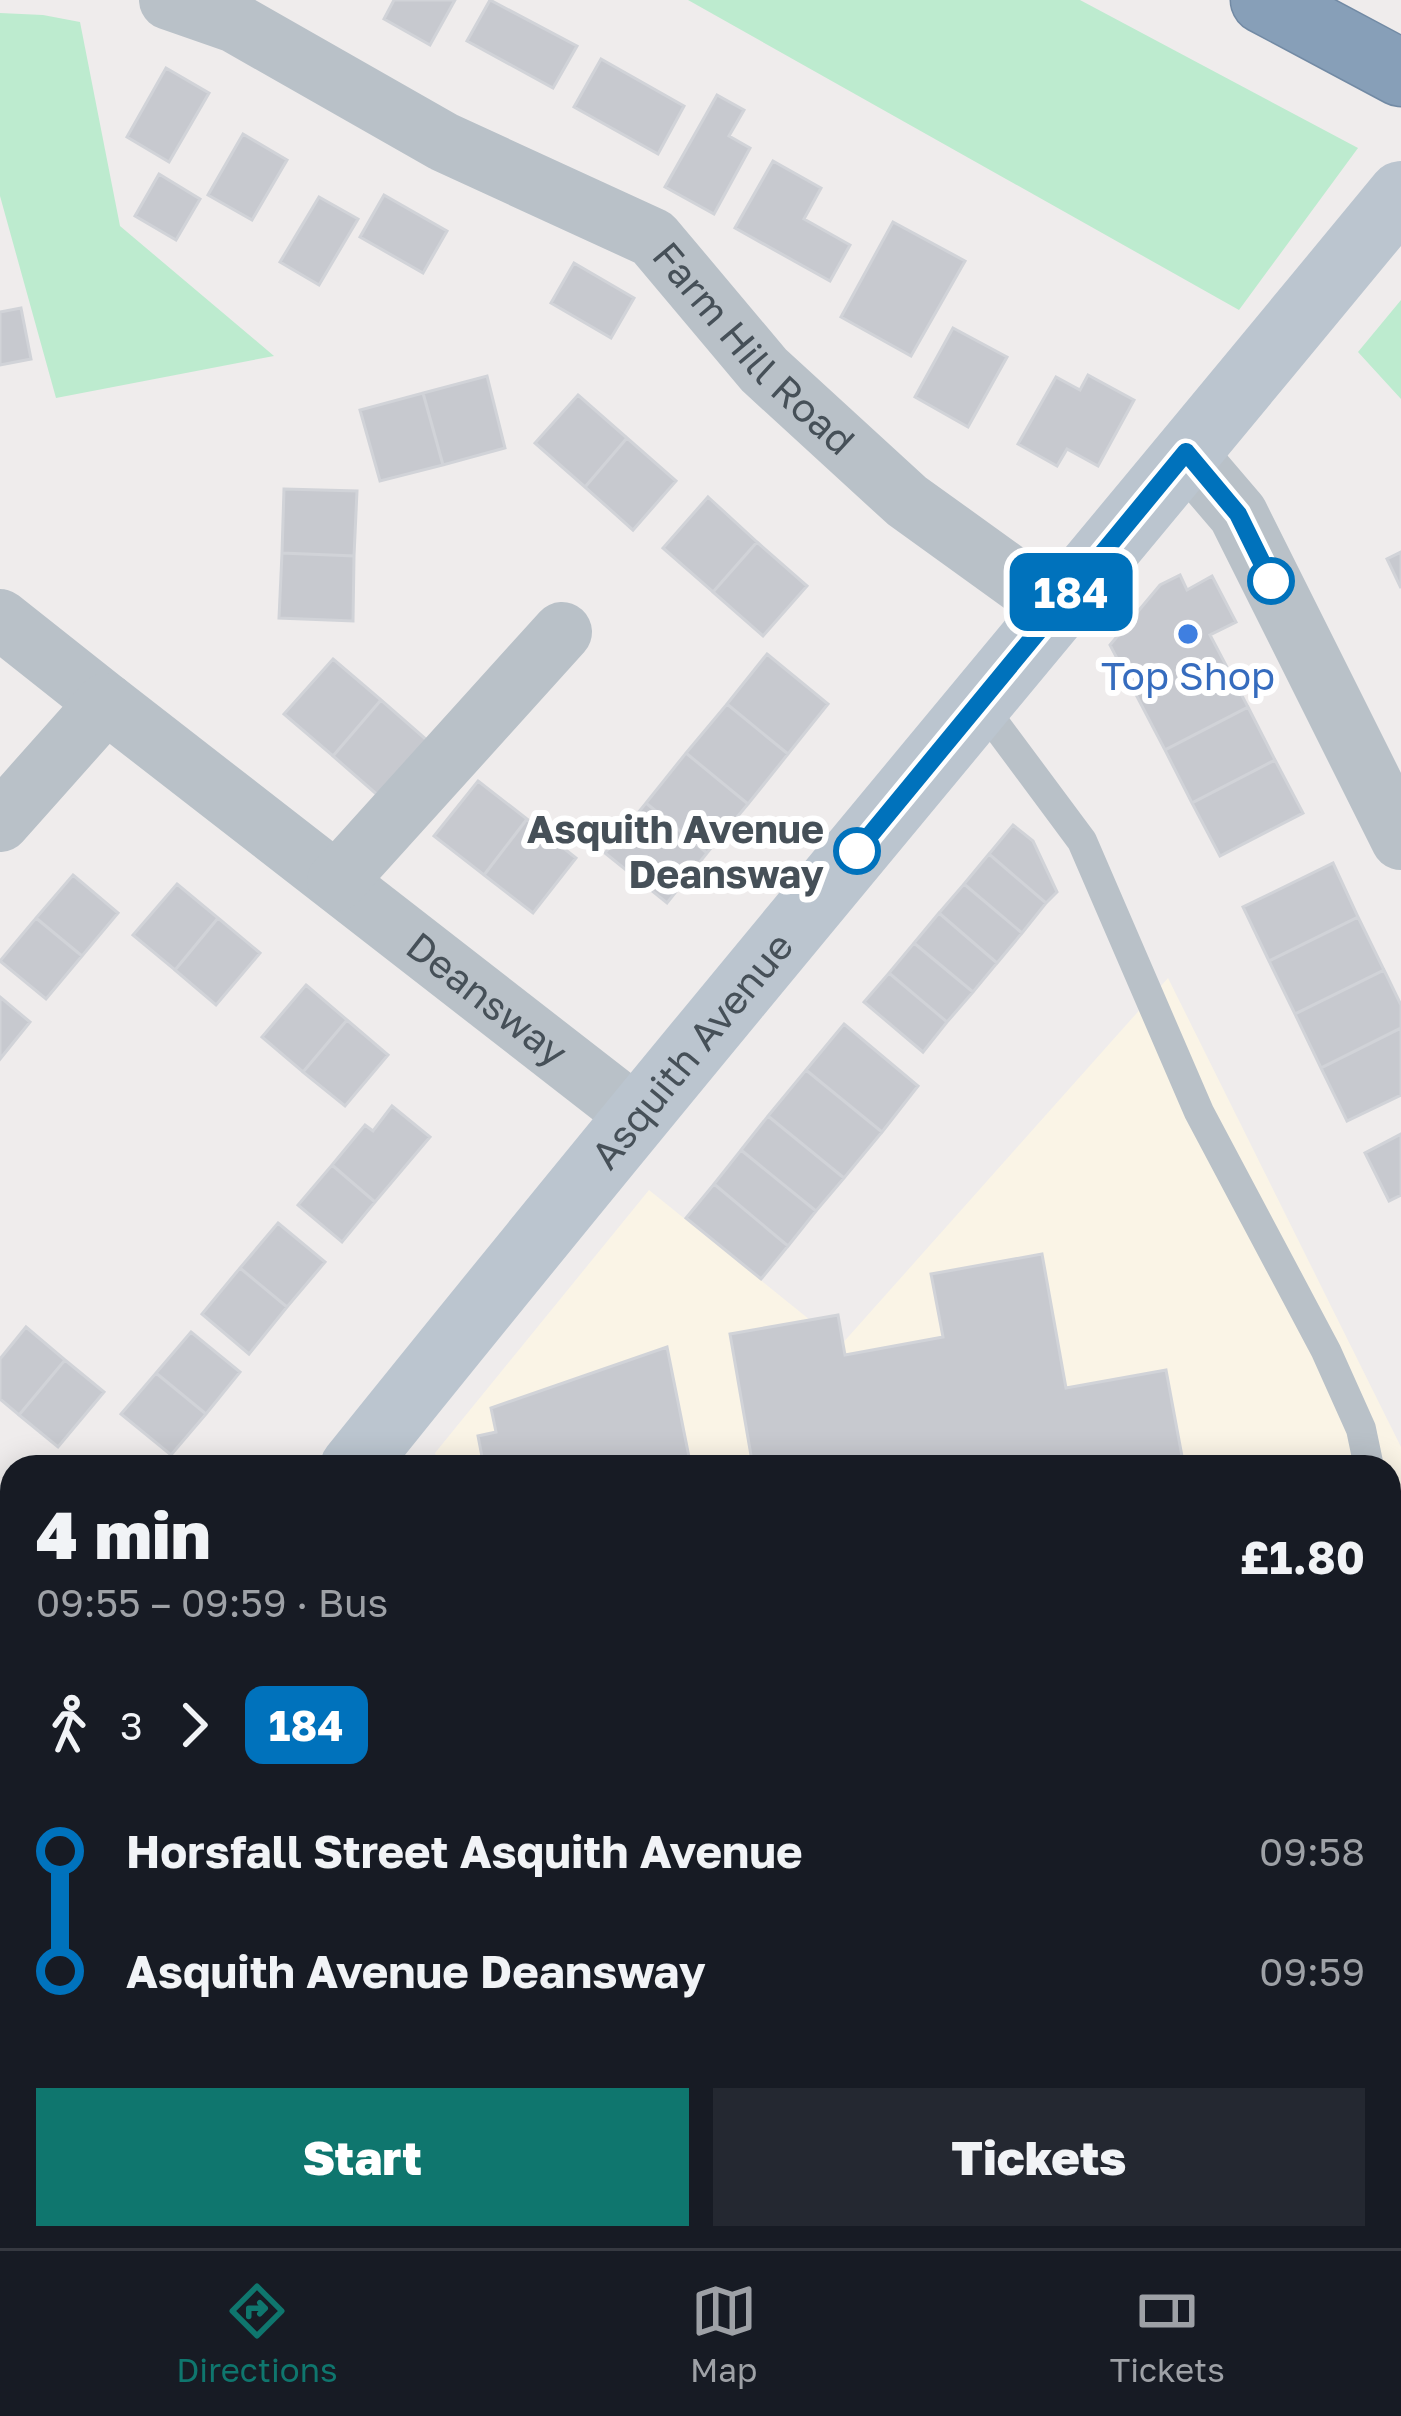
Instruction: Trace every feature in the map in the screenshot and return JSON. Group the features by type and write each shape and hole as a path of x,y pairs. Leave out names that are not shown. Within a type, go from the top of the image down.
{"highway":[{"path":"1264,0 1401,74"}],"main road":[{"name":"Asquith Avenue","path":"363,1455 636,1115 1401,194"}],"street":[{"name":"Farm Hill Road","path":"169,0 235,23 444,142 653,238 764,370 907,501 1057,609"},
{"path":"1186,452 1238,514 1401,840"},
{"name":"Deansway","path":"0,619 636,1115"},
{"path":"337,880 562,632"},
{"path":"0,822 106,703"}],"lane":[{"path":"981,705 1082,841 1199,1112 1326,1351 1361,1429 1366,1455"}],"shaded area":[{"path":"1168,978 1401,1455 435,1455 649,1190 841,1345"}],"green space":[{"path":"688,0 1080,0 1358,148 1239,310"},
{"path":"0,13 80,22 120,226 274,356 56,398 0,196"},
{"path":"1401,300 1401,399 1358,352"}],"building":[{"path":"394,0 455,0 430,45 384,19"},
{"path":"490,0 577,46 553,88 467,41"},
{"path":"601,59 684,106 658,154 574,107"},
{"path":"166,68 209,93 169,162 127,137"},
{"path":"717,95 744,110 729,136 750,148 714,214 665,187"},
{"path":"243,134 287,160 252,220 208,195"},
{"path":"773,161 821,188 804,219 850,245 830,281 735,228"},
{"path":"159,174 200,199 176,240 135,216"},
{"path":"384,195 447,231 423,273 360,237"},
{"path":"319,197 358,219 319,285 280,262"},
{"path":"893,222 965,261 911,356 841,317"},
{"path":"574,263 634,298 611,338 551,303"},
{"path":"21,308 31,359 0,365 0,312"},
{"path":"953,328 1007,357 968,427 915,397"},
{"path":"1088,375 1134,400 1098,466 1067,449 1057,466 1018,444 1056,377 1080,390"},
{"path":"487,376 505,448 443,465 423,393"},
{"path":"423,393 443,465 380,481 360,410"},
{"path":"578,395 627,438 585,487 535,443"},
{"path":"627,438 676,481 633,530 585,487"},
{"path":"284,489 357,491 354,556 282,553"},
{"path":"708,497 757,542 713,592 663,548"},
{"path":"757,542 807,586 763,636 713,592"},
{"path":"1401,552 1401,588 1387,559"},
{"path":"282,553 354,556 353,621 279,618"},
{"path":"1180,575 1187,590 1212,576 1236,622 1210,635 1248,707 1165,750 1110,645 1160,585"},
{"path":"767,654 828,704 788,754 727,704"},
{"path":"333,659 381,700 333,756 284,714"},
{"path":"381,700 429,742 381,798 333,756"},
{"path":"727,704 788,754 748,804 686,753"},
{"path":"1248,707 1275,760 1192,803 1165,750"},
{"path":"686,753 748,804 707,853 646,803"},
{"path":"1275,760 1303,813 1220,856 1192,803"},
{"path":"478,781 527,819 484,875 434,836"},
{"path":"646,803 707,853 667,903 605,853"},
{"path":"527,819 576,858 533,913 484,875"},
{"path":"1013,825 1033,841 1057,892 1046,903 989,854"},
{"path":"989,854 1046,903 1022,933 964,884"},
{"path":"1333,863 1358,917 1269,961 1243,907"},
{"path":"73,875 118,913 82,956 36,918"},
{"path":"177,884 218,918 175,970 133,935"},
{"path":"964,884 1022,933 997,963 939,913"},
{"path":"939,913 997,963 973,992 914,943"},
{"path":"1358,917 1384,970 1295,1014 1269,961"},
{"path":"36,918 82,956 46,999 0,961"},
{"path":"218,918 260,953 216,1005 175,970"},
{"path":"914,943 973,992 947,1022 889,973"},
{"path":"1384,970 1401,1005 1401,1028 1321,1068 1295,1014"},
{"path":"889,973 947,1022 923,1052 864,1002"},
{"path":"306,985 347,1020 303,1072 262,1037"},
{"path":"0,997 30,1022 0,1059"},
{"path":"347,1020 388,1055 345,1106 303,1072"},
{"path":"844,1024 918,1086 882,1132 806,1070"},
{"path":"1401,1028 1401,1095 1347,1121 1321,1068"},
{"path":"806,1070 882,1132 844,1178 768,1116"},
{"path":"392,1106 430,1137 375,1202 332,1165 365,1125 373,1131"},
{"path":"768,1116 844,1178 816,1211 741,1150"},
{"path":"1401,1134 1401,1195 1389,1201 1365,1153"},
{"path":"741,1150 816,1211 788,1246 714,1184"},
{"path":"332,1165 375,1202 342,1242 298,1205"},
{"path":"714,1184 788,1246 761,1279 686,1218"},
{"path":"278,1223 325,1262 287,1307 240,1268"},
{"path":"1042,1254 1066,1388 1166,1370 1182,1455 751,1455 730,1334 838,1315 845,1355 943,1337 931,1274"},
{"path":"240,1268 287,1307 249,1354 202,1314"},
{"path":"26,1327 65,1360 19,1415 0,1399 0,1359"},
{"path":"191,1332 240,1372 206,1414 156,1373"},
{"path":"667,1347 689,1455 482,1455 478,1436 496,1432 491,1408"},
{"path":"65,1360 104,1392 58,1447 19,1415"},
{"path":"156,1373 206,1414 171,1455 121,1414"}],"bus line":[{"name":"184","path":"857,851 1186,452 1238,514 1271,581"}],"place":[{"name":"Top Shop","path":"1188,634"},
{"name":"Asquith Avenue Deansway","path":"857,851"}]}
